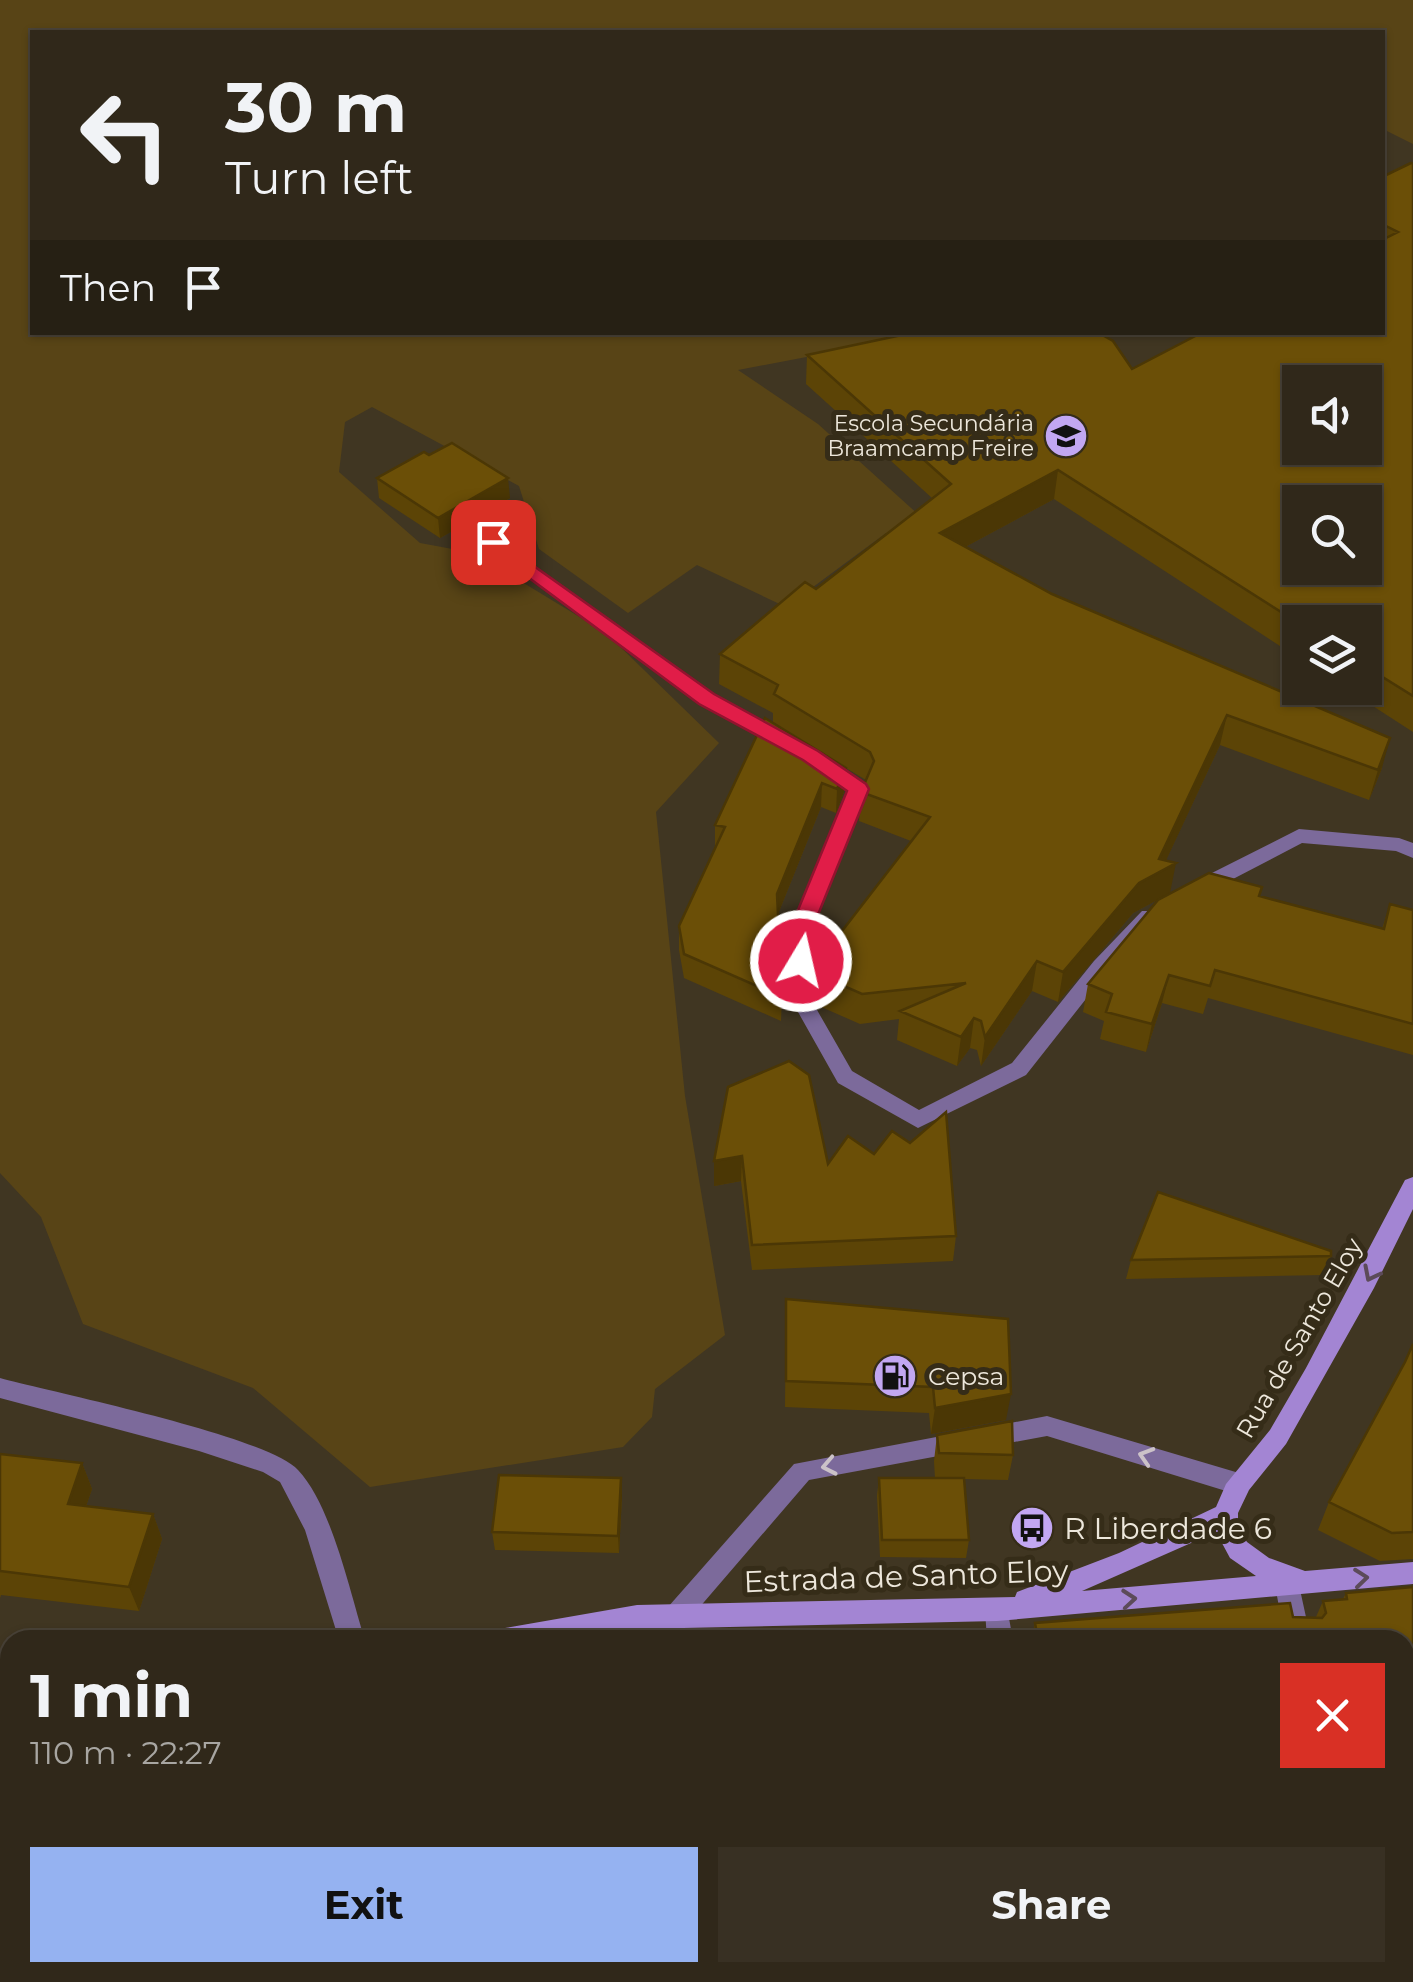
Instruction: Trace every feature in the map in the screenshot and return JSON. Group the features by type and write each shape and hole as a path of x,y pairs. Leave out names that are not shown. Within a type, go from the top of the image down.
{"main road":[{"name":"Rua de Santo Eloy","path":"1226,1514 1240,1484 1275,1442 1370,1278 1413,1186"},
{"path":"997,1610 1096,1576 1226,1514 1234,1547 1262,1568 1298,1584"},
{"name":"Estrada de Santo Eloy","path":"560,1630 637,1616 677,1614 997,1610 1413,1573"}],"street":[{"path":"493,542 706,699 810,756 859,789 802,927 799,996 845,1078 918,1120 1019,1069 1142,920 1182,897 1299,836 1399,845 1413,851"},
{"path":"0,1388 237,1452 286,1472 306,1503 349,1630"},
{"path":"677,1614 802,1471 1047,1426 1240,1484"},
{"path":"1298,1584 1298,1630"},
{"path":"997,1610 999,1630"}],"shaded area":[{"path":"0,0 1413,0 1413,144 1385,130 1385,30 30,30 30,335 922,335 738,370 818,424 1013,600 886,533 786,607 697,565 628,613 539,549 519,486 372,407 345,422 339,472 420,543 474,553 606,633 719,743 656,812 685,1096 725,1335 655,1389 652,1417 623,1447 370,1487 253,1388 83,1324 41,1217 0,1173"}],"building":[{"path":"1411,163 1413,696 1382,677 1382,605 1282,605 1282,613 1058,470 940,533 1052,594 1282,692 1282,705 1313,705 1390,738 1378,770 1227,715 1159,859 1176,863 1139,883 1063,972 1037,961 985,1037 981,1021 974,1018 961,1037 900,1011 966,983 862,994 821,976 815,966 930,817 861,792 874,761 870,752 774,694 778,685 720,654 805,582 816,589 951,484 807,355 902,335 1102,335 1113,341 1132,369 1197,335 1385,335 1385,238 1398,232 1385,226 1385,176"},
{"path":"452,443 508,478 438,518 377,478 424,452 429,455"},
{"path":"765,718 846,768 837,789 822,783 777,894 782,997 684,954 679,926 725,827 715,825"},
{"path":"1209,873 1262,887 1259,896 1384,929 1390,904 1413,910 1413,1024 1215,970 1210,986 1169,975 1152,1024 1106,1012 1112,994 1088,984 1158,900"},
{"path":"789,1061 809,1075 828,1164 848,1136 874,1154 892,1131 910,1143 946,1112 956,1236 752,1245 742,1156 714,1161 728,1087"},
{"path":"1158,1192 1331,1251 1331,1256 1131,1260"},
{"path":"786,1299 1008,1319 1011,1394 935,1408 933,1387 786,1381"},
{"path":"1413,1344 1413,1532 1392,1533 1329,1502"},
{"path":"1012,1421 1013,1455 939,1453 937,1435"},
{"path":"0,1454 82,1463 68,1504 153,1514 129,1587 0,1571"},
{"path":"499,1475 621,1478 618,1536 492,1532"},
{"path":"879,1478 964,1478 969,1540 882,1540"},
{"path":"1413,1587 1413,1630 1036,1630 1035,1623 1290,1603 1293,1617 1322,1618 1326,1613 1323,1601 1347,1599 1346,1593"}],"place":[{"name":"Escola Secundária Braamcamp Freire","path":"1066,436"},
{"name":"Cepsa","path":"895,1376"},
{"name":"R Liberdade 6","path":"1032,1528"}],"route":[{"path":"493,542 706,699 848,778 859,789 802,927 801,961"}]}
